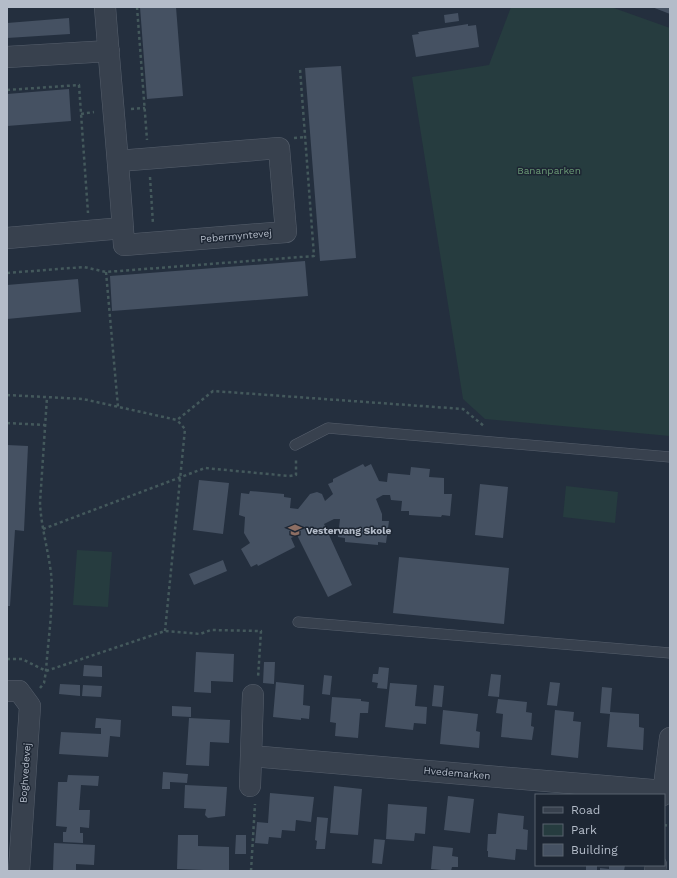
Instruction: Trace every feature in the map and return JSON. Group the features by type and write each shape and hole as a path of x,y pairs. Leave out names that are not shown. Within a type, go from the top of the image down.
{"street":[{"name":"Pebermyntevej","path":"105,7 124,245 286,232 279,148 118,161"},
{"path":"7,57 109,51"},
{"path":"7,238 123,228"},
{"name":"Boghvedevej","path":"7,691 19,691 30,706 14,830 20,871"},
{"path":"250,786 253,695"},
{"path":"663,793 670,738"},
{"name":"Hvedemarken","path":"251,756 663,793"}],"lane":[{"path":"295,445 328,428 670,457"},
{"path":"298,622 670,653"}],"path":[{"path":"137,7 157,268"},
{"path":"7,90 79,85 90,231"},
{"path":"106,272 118,406"},
{"path":"177,420 213,391 463,409 483,426 490,427"},
{"path":"7,395 83,399 177,420 185,429 165,631"},
{"path":"46,671 51,572 40,503 47,397"},
{"path":"7,423 45,425"},
{"path":"43,529 180,476 205,468 289,476 296,475 295,445"},
{"path":"7,658 22,659 46,671 165,631 200,634 211,630 261,632 258,687 253,695"},
{"path":"250,786 256,792 251,871"}],"green space":[{"name":"Bananparken","path":"511,7 611,7 670,28 670,436 485,419 463,399 412,77 489,65"},
{"path":"566,486 618,492 615,523 563,517"},
{"path":"77,550 112,552 108,607 73,605"}],"building":[{"path":"140,7 176,7 183,96 147,99"},
{"path":"652,7 670,7 670,14"},
{"path":"458,13 459,21 445,23 444,15"},
{"path":"69,18 70,34 7,38 7,23"},
{"path":"468,24 468,26 476,25 479,47 416,57 412,35 419,34 418,32"},
{"path":"341,66 356,258 320,261 305,68"},
{"path":"69,89 71,121 7,126 7,94"},
{"path":"305,261 308,296 112,311 110,276"},
{"path":"78,279 81,312 7,319 7,285"},
{"path":"7,445 28,446 24,531 15,530 10,606 7,606"},
{"path":"363,464 365,467 371,464 379,481 387,482 388,473 410,475 411,467 430,469 429,477 444,478 444,494 452,494 450,516 442,515 441,517 409,515 409,511 401,511 402,501 391,500 390,495 383,495 376,499 382,514 382,521 389,521 386,543 378,542 378,545 345,542 345,538 338,537 340,519 334,519 324,524 352,585 328,597 297,535 291,538 295,547 258,566 257,564 251,567 241,549 250,543 244,533 245,517 239,515 241,493 249,494 250,491 284,494 284,497 291,498 290,508 298,509 310,494 317,492 322,494 325,501 333,494 328,484 333,482 333,479"},
{"path":"199,480 229,483 223,534 193,530"},
{"path":"480,484 508,487 503,538 475,535"},
{"path":"399,557 509,568 504,624 393,613"},
{"path":"223,560 227,571 194,585 189,574"},
{"path":"196,652 234,654 233,682 211,681 211,693 194,692"},
{"path":"264,662 275,662 274,684 263,683"},
{"path":"84,665 102,666 102,677 83,676"},
{"path":"379,667 389,668 387,689 377,688 378,683 372,682 373,674 378,674"},
{"path":"491,674 501,675 499,697 488,696"},
{"path":"324,675 332,676 330,695 322,694"},
{"path":"276,682 304,685 303,705 310,706 309,719 301,718 301,720 273,717"},
{"path":"550,682 560,683 557,706 547,705"},
{"path":"390,683 417,685 415,706 427,707 426,724 414,723 413,730 385,727"},
{"path":"60,684 80,685 80,696 59,694"},
{"path":"83,685 102,686 101,697 82,696"},
{"path":"434,685 444,686 442,707 432,706"},
{"path":"602,687 612,688 610,712 639,714 639,727 644,728 643,750 607,747 610,714 600,713"},
{"path":"332,697 361,699 361,701 369,702 368,713 360,713 358,738 335,736 336,723 330,722"},
{"path":"498,699 527,702 526,712 532,713 531,726 534,727 532,740 501,737 503,714 496,713"},
{"path":"172,706 191,707 191,717 172,716"},
{"path":"443,710 478,714 476,731 480,732 479,748 440,744"},
{"path":"555,710 574,712 573,721 581,722 578,758 551,755"},
{"path":"96,718 121,720 120,737 110,736 108,757 59,754 61,732 101,734 101,728 95,728"},
{"path":"189,718 230,720 229,743 210,742 209,766 186,765"},
{"path":"163,772 188,774 187,783 170,782 170,789 162,789"},
{"path":"68,775 99,776 98,786 81,785 79,810 90,810 89,828 80,827 80,833 83,833 83,843 63,842 63,832 66,832 67,827 56,826 58,782 67,782"},
{"path":"185,785 227,787 225,816 208,818 205,815 206,809 184,808"},
{"path":"334,786 362,789 358,835 330,833"},
{"path":"270,793 314,797 311,822 296,820 295,831 282,830 281,838 269,837 268,844 255,843 257,822 268,823"},
{"path":"448,796 474,799 470,833 444,830"},
{"path":"388,804 427,807 425,834 415,833 414,841 386,839"},
{"path":"498,813 524,816 523,829 528,830 527,850 516,849 515,860 488,857 488,834 496,834"},
{"path":"317,817 328,818 325,849 316,849 317,841 315,840"},
{"path":"178,835 198,835 198,846 229,847 229,871 177,869"},
{"path":"236,835 246,835 246,854 235,854"},
{"path":"374,839 385,840 382,864 372,863"},
{"path":"54,843 95,845 94,865 76,864 76,871 53,871"},
{"path":"433,846 453,848 452,856 458,857 458,867 452,867 451,871 431,869"},
{"path":"586,866 597,866 597,871 586,871"},
{"path":"609,866 625,866 624,871 600,871 600,868 609,869"}],"place":[{"name":"Vestervang Skole","path":"295,530"}]}
